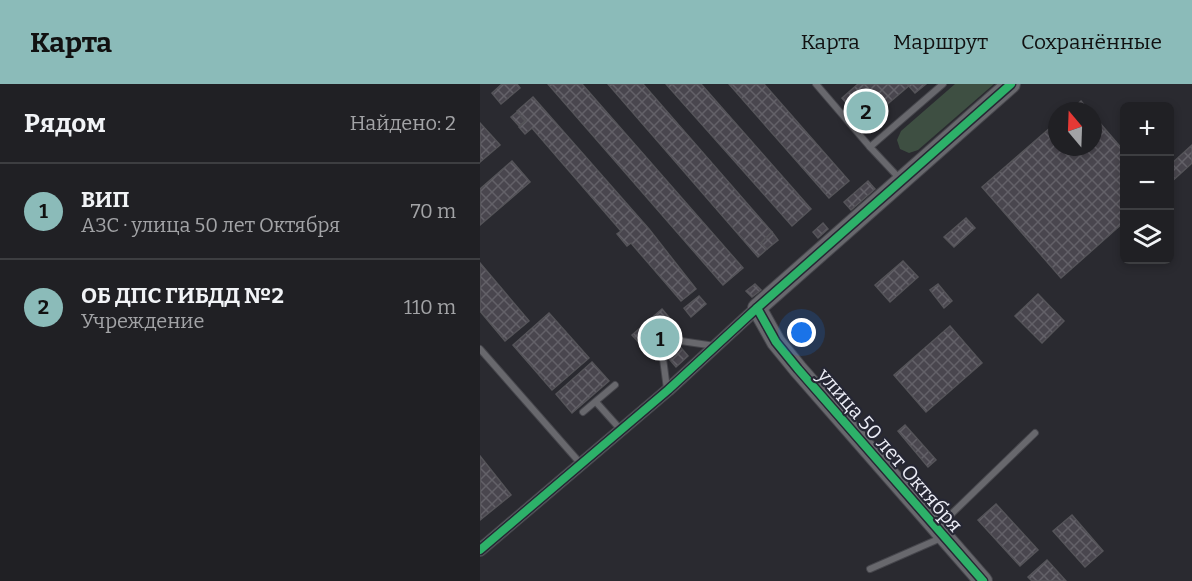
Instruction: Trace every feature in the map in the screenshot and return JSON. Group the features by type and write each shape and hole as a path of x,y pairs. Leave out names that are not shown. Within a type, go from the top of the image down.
{"street":[{"path":"480,550 668,390 757,308 1011,84"},
{"name":"улица 50 лет Октября","path":"757,308 776,342 798,369 981,581"}],"lane":[{"path":"816,84 901,180"},
{"path":"870,147 943,84"},
{"path":"674,340 715,346"},
{"path":"480,349 581,464"},
{"path":"662,351 668,390"},
{"path":"584,412 615,385"},
{"path":"596,402 621,429"},
{"path":"870,569 940,533 1035,433"}],"green space":[{"path":"955,84 994,84 918,150 909,153 900,149 897,140 901,131"}],"building":[{"path":"502,84 517,84 520,88 501,104 492,93"},
{"path":"548,84 582,84 743,268 723,285"},
{"path":"608,84 643,84 772,232 761,243 767,249 758,257"},
{"path":"666,84 701,84 811,209 792,226"},
{"path":"729,84 764,84 849,181 829,198"},
{"path":"858,84 911,84 864,124 842,98"},
{"path":"907,84 926,84 915,93"},
{"path":"533,97 649,229 696,289 681,301 631,243 627,246 617,234 621,231 532,128 525,134 519,127 526,121 517,111"},
{"path":"517,112 525,121 519,126 511,117"},
{"path":"480,123 500,145 480,162"},
{"path":"1102,125 1120,146 1120,226 1061,278 982,187 1048,130 1048,156 1102,156"},
{"path":"1192,145 1192,163 1174,179 1174,161"},
{"path":"512,161 530,182 480,225 480,189"},
{"path":"868,181 875,189 851,210 844,202"},
{"path":"966,218 975,228 954,247 944,237"},
{"path":"823,223 828,229 818,238 813,232"},
{"path":"772,232 778,240 767,249 761,243"},
{"path":"903,261 918,277 890,302 875,285"},
{"path":"480,263 529,321 505,341 480,311"},
{"path":"755,284 761,290 752,297 746,291"},
{"path":"938,284 952,301 944,308 930,290"},
{"path":"1038,294 1064,321 1042,343 1015,316"},
{"path":"699,296 706,304 691,317 684,308"},
{"path":"662,309 672,321 664,328 688,356 676,367 651,338 642,346 632,335"},
{"path":"549,313 589,358 552,390 513,345"},
{"path":"950,326 982,363 926,412 894,375"},
{"path":"592,362 609,381 572,413 556,394"},
{"path":"905,425 936,460 928,467 898,431"},
{"path":"480,456 511,495 480,520"},
{"path":"996,504 1038,550 1020,566 978,520"},
{"path":"1072,515 1103,551 1085,567 1053,531"},
{"path":"1047,560 1066,581 1032,581 1028,577"}],"cycle path":[{"path":"480,550 668,390 757,308 1011,84"},
{"path":"757,308 776,342 798,369 983,581"}],"place":[{"name":"ОБ ДПС ГИБДД №2","path":"866,111"},
{"name":"ВИП","path":"660,338"}]}
